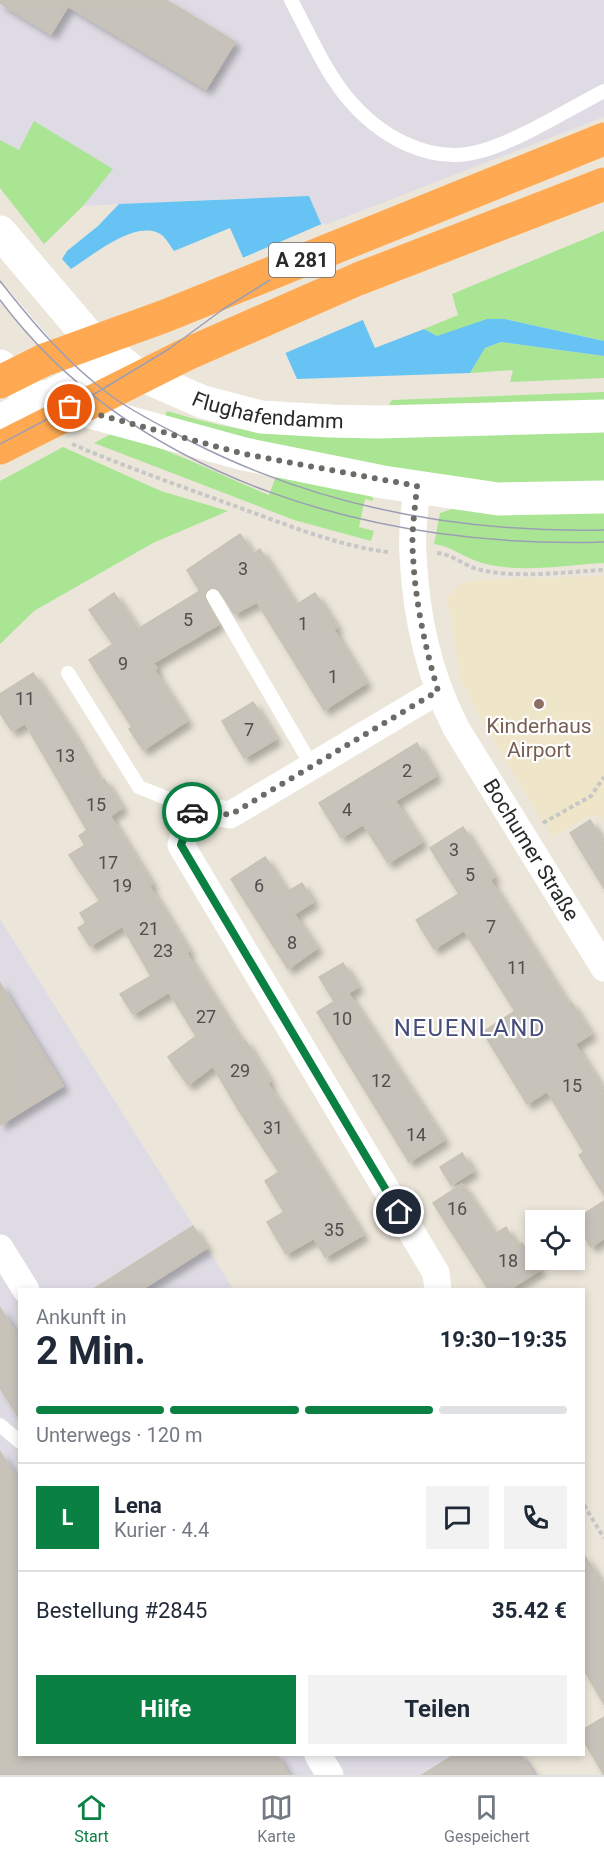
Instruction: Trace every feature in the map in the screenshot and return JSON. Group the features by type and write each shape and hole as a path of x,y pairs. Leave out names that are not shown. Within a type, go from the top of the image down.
{"highway":[{"name":"A 281","path":"0,382 44,360 165,316 604,139"},
{"name":"A 281","path":"0,448 196,351 358,279 604,184"},
{"path":"557,203 604,192"}],"main road":[{"name":"Flughafendamm","path":"0,232 88,337 132,371 179,394 261,417 378,422 604,416"},
{"path":"0,421 44,399 74,373 119,362"},
{"name":"Flughafendamm","path":"0,366 20,386 44,399 244,454 498,499 604,497"}],"street":[{"name":"Bochumer Straße","path":"417,486 400,553 418,608 438,691 456,728 604,968"},
{"path":"438,691 230,815 194,809 181,845 436,1273 438,1288"},
{"path":"0,1248 26,1288"},
{"path":"319,1756 330,1775"}],"lane":[{"path":"291,0 331,74 360,112 380,128 414,147 447,155 482,151 604,91"},
{"path":"0,291 74,373"},
{"path":"213,596 312,766"},
{"path":"69,673 139,787 194,809"},
{"path":"0,1425 18,1440"}],"path":[{"path":"70,443 116,463 296,528 400,553 444,554 477,569 520,573 604,570"},
{"path":"522,835 591,796 604,777"},
{"path":"585,1507 604,1538"}],"shaded area":[{"path":"0,0 604,0 604,117 299,235 246,198 83,206 44,244 0,188"},
{"name":"Kinderhaus Airport","path":"604,576 604,820 593,814 552,837 486,728 461,680 447,597 460,584 478,580"},
{"path":"0,919 233,1288 18,1288 18,1756 526,1756 538,1775 0,1775"}],"green space":[{"path":"34,121 113,169 83,206 44,244 0,188 0,140 19,150"},
{"path":"604,231 604,341 505,319 437,336 424,329 458,315 452,294"},
{"path":"501,342 604,356 604,378 510,382 513,370 470,373 485,348"},
{"path":"604,392 604,402 387,408 392,400"},
{"path":"167,411 256,432 287,435 604,429 604,484 495,483 319,456 164,418"},
{"path":"113,433 172,453 269,495 277,474 372,493 373,501 365,499 359,527 374,531 371,541 294,520 94,443"},
{"path":"63,447 161,491 228,511 153,543 34,611 0,644 0,481"},
{"path":"458,507 604,510 604,563 545,568 500,567 479,562 434,544 440,513"}],"water":[{"path":"309,196 375,348 424,329 437,336 487,319 505,319 604,341 604,356 501,342 485,348 470,373 297,379 230,228 174,251 163,236 153,231 141,231 116,240 71,269 62,259 67,251 98,226 119,204"}],"pier":[{"path":"324,223 365,319 283,354 240,259"}],"building":[{"path":"0,0 166,0 235,42 206,89 68,6 51,34 0,3"},
{"path":"240,534 253,554 260,549 296,605 315,593 337,627 333,629 366,683 324,710 257,602 234,614 220,591 209,588 205,592 205,600 219,624 153,663 157,668 154,670 187,721 143,750 129,729 132,727 89,660 113,644 89,610 114,593 138,629 200,591 187,570"},
{"path":"33,673 72,732 100,781 104,779 122,808 110,816 152,884 149,886 189,951 186,953 242,1042 245,1040 270,1081 267,1083 363,1235 325,1257 314,1238 286,1254 267,1222 284,1212 265,1181 279,1172 213,1066 188,1085 168,1057 196,1036 169,992 133,1014 120,994 151,976 122,926 90,946 78,928 86,923 80,913 100,901 69,855 85,845 79,836 87,830 25,723 12,731 0,713 0,694"},
{"path":"253,702 276,739 244,758 222,721"},
{"path":"417,743 436,776 395,801 422,842 388,863 363,824 341,838 319,803"},
{"path":"590,820 604,843 604,888 570,833"},
{"path":"463,827 494,877 490,880 568,1004 571,1002 591,1034 575,1044 604,1091 604,1195 579,1155 584,1152 547,1091 527,1104 483,1032 515,1011 464,930 434,949 416,920 459,894 430,848"},
{"path":"265,857 287,892 302,883 313,902 294,914 317,948 288,969 231,879"},
{"path":"343,963 358,987 334,1001 319,977"},
{"path":"0,983 63,1086 0,1125"},
{"path":"348,993 444,1140 409,1162 317,1012"},
{"path":"462,1153 473,1171 451,1185 440,1167"},
{"path":"462,1184 495,1234 506,1227 517,1246 522,1243 525,1248 525,1270 540,1270 511,1288 488,1288 433,1203"},
{"path":"604,1201 604,1238 591,1247 585,1237 585,1213"},
{"path":"193,1226 207,1248 144,1288 95,1288"},
{"path":"0,1308 18,1336 18,1416 0,1388"},
{"path":"0,1452 18,1479 18,1756 278,1756 289,1775 0,1775"},
{"path":"585,1557 604,1586 604,1704 585,1672"},
{"path":"604,1717 604,1775 585,1743 585,1728"},
{"path":"452,1756 522,1756 534,1775 422,1775"}],"tram line":[{"path":"0,444 91,396 169,349 222,310 270,280"},
{"path":"0,281 51,342 94,383 129,408 237,463 287,483 339,499 443,521 496,527 604,530"},
{"path":"0,300 57,364 122,416 194,459 271,493 353,517 436,533 521,541 604,542"}],"way so far":[{"path":"70,407 244,454 383,482 417,486 412,553 418,608 428,659 438,691 230,815 194,809 192,812"}],"place":[{"name":"Kinderhaus Airport","path":"539,704"}],"district":[{"name":"NEUENLAND","path":"470,1028"}],"route":[{"path":"192,812 181,845 399,1212"}]}
